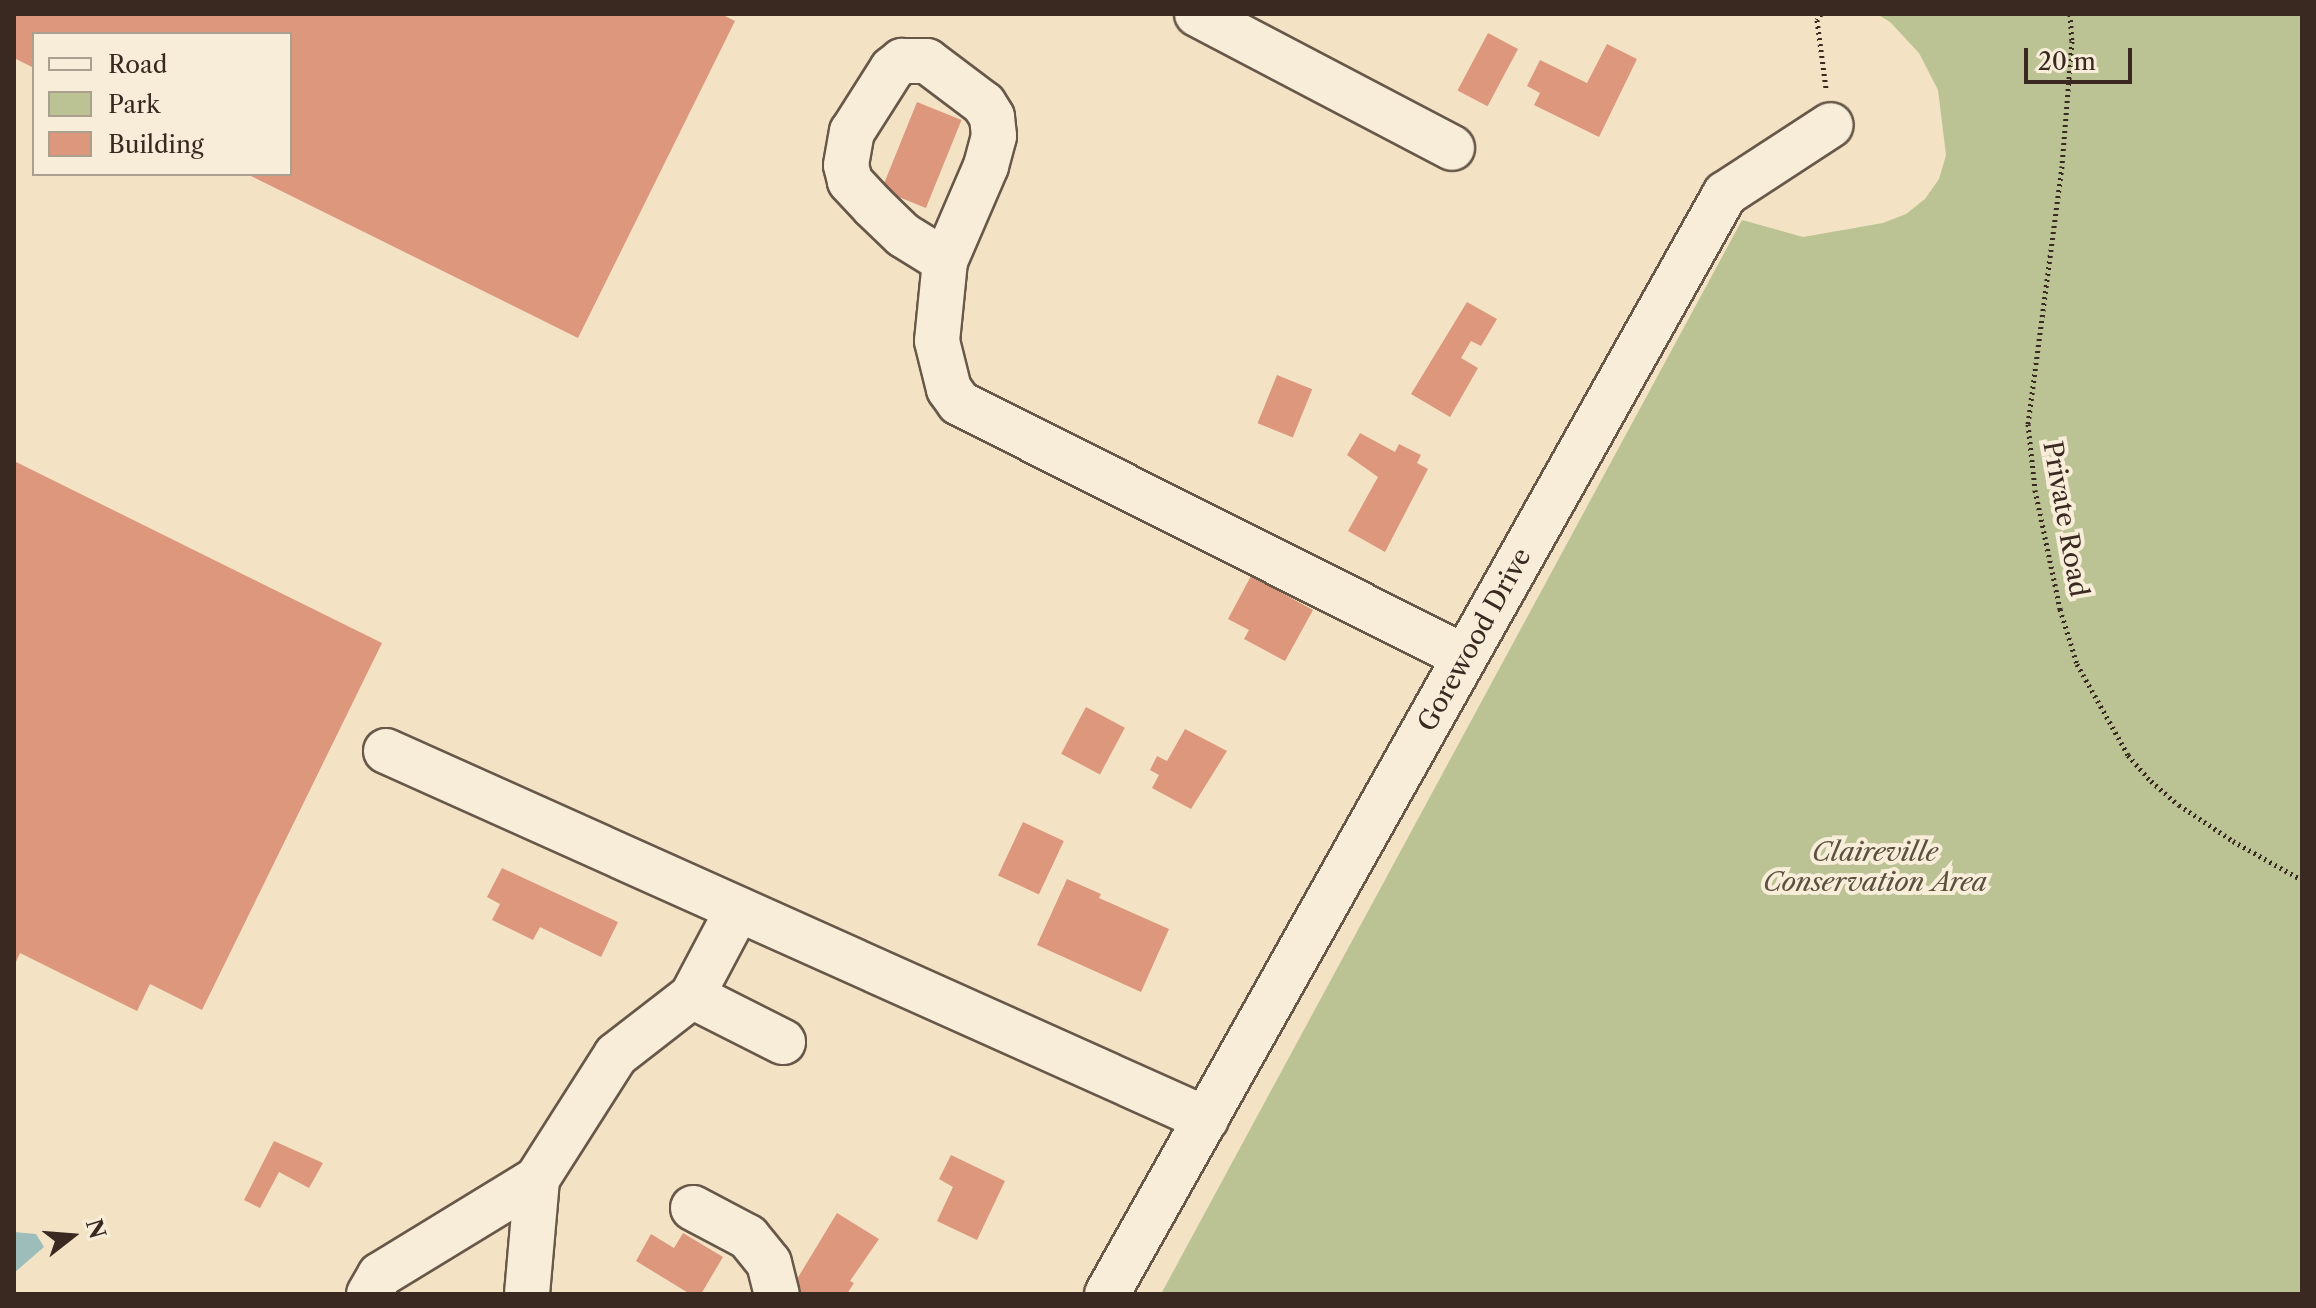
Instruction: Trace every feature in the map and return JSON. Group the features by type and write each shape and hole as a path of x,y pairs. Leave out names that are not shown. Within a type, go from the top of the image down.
{"street":[{"path":"1197,14 1452,148"},
{"name":"Gorewood Drive","path":"1107,1294 1725,194 1831,125"},
{"path":"945,261 937,341 949,389 959,403 1465,657"},
{"path":"386,751 1206,1119"},
{"path":"369,1294 380,1275 537,1179 616,1055 692,996 738,909"},
{"path":"692,996 783,1042"},
{"path":"527,1294 537,1179"},
{"path":"693,1208 748,1237 769,1263 777,1294"}],"path":[{"path":"1821,14 1817,20 1831,125"},
{"name":"Private Road","path":"2070,14 2072,41 2062,166 2028,424 2035,490 2060,609 2077,664 2128,755 2151,781 2179,805 2233,841 2302,880"}],"green space":[{"name":"Claireville Conservation Area","path":"1877,14 2302,14 2302,1294 1161,1294 1742,220 1803,237 1883,223 1906,214 1925,199 1939,179 1946,155 1938,90 1919,53 1890,22"}],"water":[{"path":"14,1232 36,1234 44,1247 14,1273"}],"building":[{"path":"14,14 721,14 735,21 578,338 251,176 292,176 292,32 32,32 32,67 14,58"},
{"path":"1488,33 1518,49 1488,106 1457,90"},
{"path":"1607,44 1637,59 1599,137 1534,105 1540,93 1527,86 1540,60 1587,83"},
{"path":"917,102 962,120 926,208 881,190"},
{"path":"1467,302 1497,319 1481,346 1471,341 1461,358 1478,368 1450,417 1411,394"},
{"path":"1277,375 1312,389 1293,437 1258,423"},
{"path":"1360,433 1395,452 1399,444 1421,455 1417,463 1428,469 1385,552 1348,531 1378,477 1347,455"},
{"path":"14,461 382,643 202,1010 150,984 137,1011 20,953 14,966"},
{"path":"1251,576 1313,610 1285,661 1244,639 1249,630 1228,619"},
{"path":"1086,707 1125,728 1100,774 1061,754"},
{"path":"1185,729 1227,751 1191,809 1152,788 1159,775 1150,770 1157,756 1167,761"},
{"path":"1023,822 1064,841 1039,894 998,875"},
{"path":"502,868 618,922 601,957 540,927 533,940 492,920 500,904 487,897"},
{"path":"1067,879 1101,894 1099,898 1169,929 1141,992 1037,945"},
{"path":"274,1141 323,1163 309,1188 279,1172 260,1208 244,1200"},
{"path":"951,1155 1005,1181 977,1240 937,1221 953,1187 939,1179"},
{"path":"837,1213 879,1239 850,1281 854,1283 847,1294 788,1294"},
{"path":"683,1233 723,1257 701,1294 690,1294 636,1261 651,1234 674,1248"}]}
